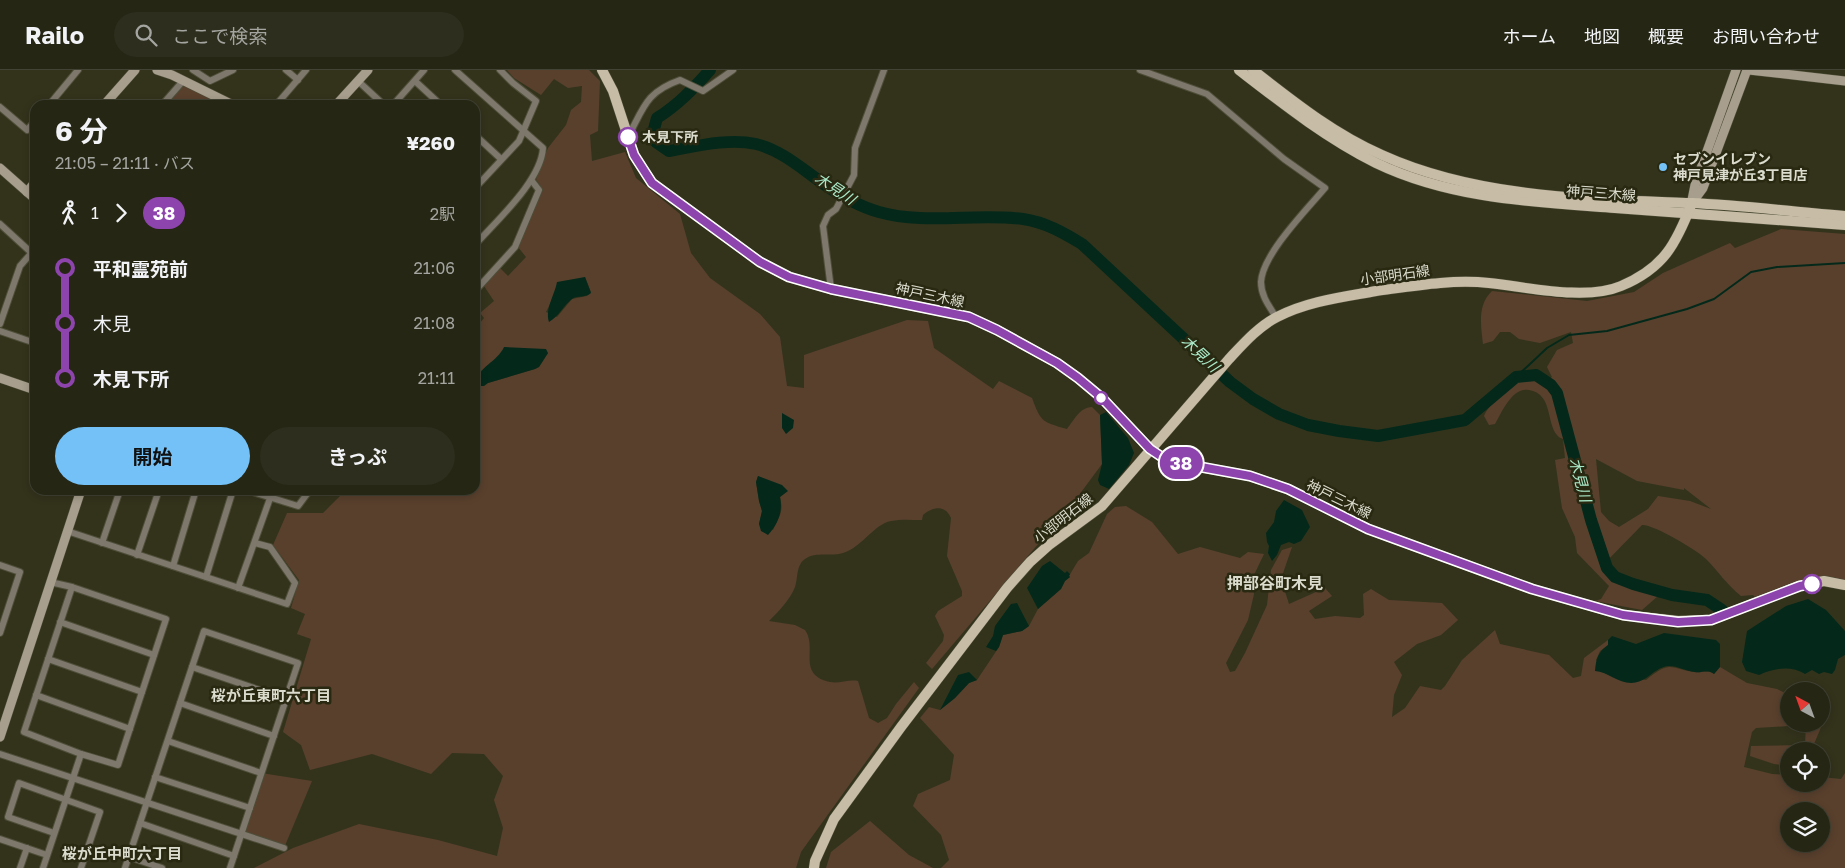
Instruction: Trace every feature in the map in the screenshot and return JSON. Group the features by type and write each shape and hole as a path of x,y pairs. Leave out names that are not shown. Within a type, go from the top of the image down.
{"main road":[{"name":"神戸三木線","path":"602,70 614,91 634,155 652,183 760,262 789,277 831,289 969,317 997,330 1057,363 1078,378 1102,398 1150,449 1168,461 1250,476 1288,489 1368,529 1532,589 1623,615 1678,622 1711,620 1800,586 1824,582 1845,584"},
{"name":"神戸三木線","path":"1238,70 1308,123 1342,145 1377,163 1432,184 1468,193 1513,200 1845,216"},
{"name":"神戸三木線","path":"1253,70 1312,116 1347,138 1396,161 1445,178 1536,194 1845,225"},
{"name":"小部明石線","path":"814,868 815,861 834,819 901,727 1007,588 1030,562 1049,545 1102,506 1229,359 1250,338 1276,317 1298,307 1332,298 1446,282 1487,283 1589,293 1619,287 1646,274 1665,257 1680,232 1690,208"}],"street":[{"path":"53,100 78,70"},
{"path":"108,100 135,70"},
{"path":"156,70 223,100"},
{"path":"193,70 210,81 233,70"},
{"path":"286,70 298,80"},
{"path":"280,100 306,70"},
{"path":"341,100 368,70"},
{"path":"398,100 424,70"},
{"path":"455,70 543,148 542,156 532,181 480,237"},
{"path":"480,182 519,141 536,101 500,70"},
{"path":"628,137 647,102 656,92 680,80 703,91 733,70"},
{"path":"831,289 824,226 828,215 836,209 854,175 855,148 884,70"},
{"path":"1140,70 1207,94 1284,160 1325,188 1272,252 1264,266 1261,282 1263,295 1276,317"},
{"path":"1690,208 1695,185 1736,70"},
{"path":"1690,208 1704,188 1748,70 1845,81"},
{"path":"167,100 184,81"},
{"path":"358,81 379,100"},
{"path":"415,81 436,100"},
{"path":"0,107 27,130 30,126"},
{"path":"480,140 501,159"},
{"path":"0,168 30,195"},
{"path":"480,286 515,247 539,190 532,181"},
{"path":"27,192 30,188"},
{"path":"1,228 30,250"},
{"path":"0,324 20,266 30,257"},
{"path":"0,331 30,341"},
{"path":"0,378 30,388"},
{"path":"0,737 3,718 79,495"},
{"path":"102,543 118,495"},
{"path":"137,555 157,495"},
{"path":"172,566 194,495"},
{"path":"206,578 231,495"},
{"path":"261,495 298,506 306,495"},
{"path":"238,588 271,495"},
{"path":"67,532 287,604 295,583 270,547 254,543"},
{"path":"0,565 20,572 0,633"},
{"path":"50,582 72,587 166,619 118,765 81,754 24,732 72,587"},
{"path":"0,604 9,607"},
{"path":"60,622 154,655"},
{"path":"126,868 204,631 298,663 230,868"},
{"path":"48,659 142,692"},
{"path":"192,667 286,698"},
{"path":"36,696 130,729"},
{"path":"180,703 274,736"},
{"path":"168,741 261,773"},
{"path":"0,754 284,848"},
{"path":"43,868 81,754"},
{"path":"155,777 250,808"},
{"path":"54,833 8,817 19,783 100,812 81,868"},
{"path":"140,824 234,856"},
{"path":"0,839 47,855"},
{"path":"20,868 26,848"},
{"path":"129,857 162,868"}],"shaded area":[{"path":"507,70 589,70 600,81 598,131 590,135 592,161 625,152 636,178 680,214 691,253 710,278 760,314 780,337 787,386 804,388 804,355 907,320 928,321 934,348 993,389 999,381 1032,398 1040,417 1052,425 1067,429 1084,409 1092,407 1100,415 1102,464 1079,495 1070,521 1039,543 932,669 926,663 943,641 944,635 935,616 938,611 962,596 962,591 947,556 951,518 945,510 938,508 930,510 923,515 922,520 899,520 885,523 850,550 838,554 814,555 802,562 793,592 784,606 769,621 795,625 805,630 810,645 811,667 814,673 830,682 858,681 869,718 878,723 887,718 914,682 919,688 801,852 796,868 254,868 293,848 359,824 438,840 497,856 503,828 494,800 503,776 484,754 452,753 431,774 372,754 310,770 301,745 283,732 311,639 297,634 305,614 291,608 299,580 273,545 287,513 323,513 341,495 480,495 480,323 484,318 480,313 494,301 484,286 500,268 508,276 526,257 518,247 543,190 536,179 548,148 566,125 571,110 581,102 582,86 568,88 554,79 541,95 514,78","holes":["585,277 591,292 587,296 572,299 557,317 546,312 555,294","548,353 539,367 488,383 481,371 501,355","758,476 787,491 780,497 781,511 773,530 759,524 762,511 756,482"]},
{"path":"183,81 223,100 166,100"},
{"path":"1781,229 1845,234 1845,580 1834,577 1811,578 1755,597 1753,595 1741,596 1701,555 1665,533 1642,525 1601,567 1614,581 1658,596 1642,610 1595,601 1601,599 1609,586 1577,553 1575,537 1562,508 1555,460 1565,458 1563,439 1557,436 1551,423 1546,403 1537,393 1523,390 1508,401 1495,424 1489,425 1484,416 1492,404 1511,386 1532,378 1543,383 1552,377 1547,367 1557,350 1573,343 1571,332 1540,343 1519,339 1510,332 1500,332 1493,341 1483,344 1481,316 1484,303 1492,291 1587,301 1634,292 1663,273 1730,243 1735,248","holes":["1596,459 1637,481 1684,490 1684,488 1711,509 1690,501 1658,496 1648,509 1619,527 1609,521 1601,512"]},
{"path":"585,277 591,293 572,299 549,322 549,307 557,282"},
{"path":"504,347 546,349 548,353 539,367 535,369 480,386 480,374 501,353"},
{"path":"1106,412 1128,438 1134,453 1129,465 1109,489 1100,485 1098,480 1102,464 1100,415"},
{"path":"782,413 794,420 793,428 786,434 782,428"},
{"path":"758,476 782,485 788,491 780,497 781,508 779,518 775,527 768,535 761,531 759,524 762,511 756,482"},
{"path":"1284,500 1302,510 1310,527 1301,541 1294,544 1289,542 1281,545 1272,561 1268,553 1269,546 1266,533 1274,522 1276,511"},
{"path":"1126,506 1152,522 1178,554 1200,547 1240,558 1248,552 1264,554 1253,577 1254,594 1248,620 1226,663 1230,672 1235,671 1245,653 1267,605 1271,570 1282,550 1292,547 1281,579 1289,604 1325,588 1332,596 1309,611 1315,619 1335,616 1360,618 1364,615 1363,594 1371,589 1389,600 1442,603 1458,620 1441,635 1417,644 1394,662 1402,675 1394,695 1392,717 1405,708 1420,686 1441,690 1462,660 1495,630 1500,644 1549,655 1573,678 1581,676 1584,658 1608,640 1608,645 1600,651 1596,660 1604,672 1610,676 1646,680 1660,670 1670,667 1714,674 1720,667 1747,683 1777,689 1780,690 1780,727 1756,728 1752,732 1744,767 1780,774 1780,792 1830,792 1830,778 1841,779 1845,773 1845,868 941,868 949,860 941,835 913,806 918,794 950,780 954,755 920,718 929,707 940,710 969,683 977,680 999,647 1003,635 1022,631 1029,626 1038,609 1061,589 1078,561 1089,553 1107,514 1115,507"},
{"path":"1050,561 1065,573 1067,571 1070,577 1065,581 1061,589 1038,609 1027,588 1042,566"},
{"path":"1808,599 1826,610 1845,631 1845,655 1838,659 1832,674 1824,672 1819,674 1812,670 1805,674 1794,669 1776,669 1759,675 1746,671 1742,662 1747,631 1786,606"},
{"path":"1017,603 1029,626 1022,631 1003,635 996,651 986,647 993,636 995,626 1011,604"},
{"path":"1664,633 1716,640 1720,644 1720,667 1714,674 1688,671 1669,666 1659,669 1642,680 1631,683 1626,683 1595,671 1598,656 1608,645 1608,640 1612,636 1636,644"},
{"path":"969,672 977,680 969,683 940,710 958,675"},
{"path":"1806,732 1819,732 1815,742 1805,742"},
{"path":"1780,745 1780,765 1750,756 1751,746"},
{"path":"261,773 312,781 284,848 241,833"},
{"path":"870,821 909,855 933,868 826,868 831,852"}],"waterway":[{"name":"木見川","path":"710,70 672,108 657,118 654,129 656,142 669,151 724,142 746,142 774,150 849,200 879,212 914,218 987,217 1023,219 1054,228 1082,244 1230,382 1253,399 1279,414 1308,425 1378,436 1465,420 1516,377 1536,375 1551,385 1557,393 1591,520 1607,568 1615,577 1633,584 1672,595 1707,600 1722,610"},
{"path":"1516,377 1547,348 1569,335 1607,331 1687,309 1714,299 1751,272 1777,267 1845,263"}],"bus line":[{"name":"38","path":"628,137 634,155 652,183 760,262 789,277 831,289 969,317 997,330 1057,363 1078,378 1102,398 1150,449 1168,461 1250,476 1288,489 1368,529 1532,589 1623,615 1678,622 1711,620 1800,586 1812,584"}],"place":[{"name":"木見下所","path":"628,137"},
{"name":"セブンイレブン 神戸見津が丘3丁目店","path":"1663,167"}],"district":[{"name":"押部谷町木見","path":"1275,583"},
{"name":"桜が丘東町六丁目","path":"271,696"},
{"name":"桜が丘中町六丁目","path":"122,854"}]}
